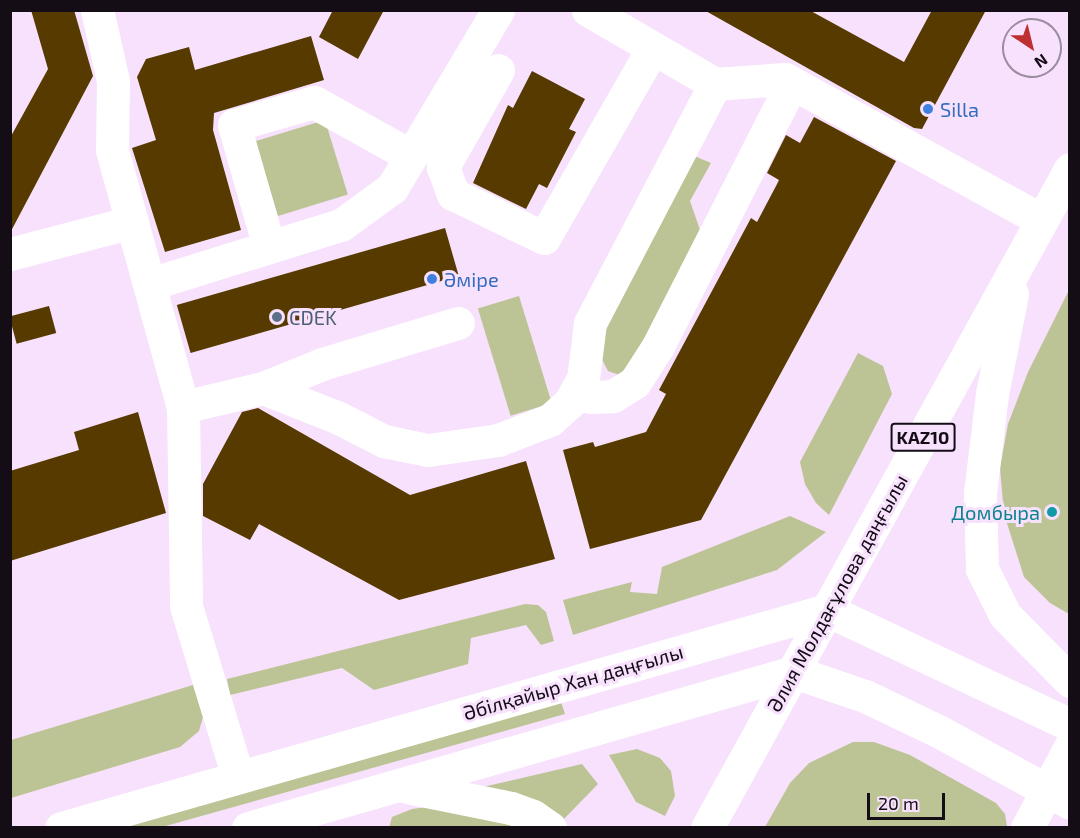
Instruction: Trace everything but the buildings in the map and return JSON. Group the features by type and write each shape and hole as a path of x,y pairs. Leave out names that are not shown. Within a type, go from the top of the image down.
{"main road":[{"path":"97,10 113,81 112,150 183,407 186,606 238,777"},
{"path":"498,10 461,103 442,167 453,194 544,238 653,48"},
{"path":"588,10 715,84 785,79 1041,220"},
{"path":"150,284 341,225 392,188 411,156 461,103 498,70"},
{"path":"576,391 590,397 613,396 635,382 658,346 792,83"},
{"path":"263,388 339,418 384,441 428,450 461,447 525,432 550,420 576,391 583,379 591,322 715,84"},
{"path":"268,247 234,125 314,102 411,156"},
{"name":"Әлия Молдағұлова даңғылы","path":"707,828 1070,169"},
{"path":"392,188 447,177"},
{"path":"10,254 132,222"},
{"path":"1018,263 992,394 980,493 982,569 1005,615 1070,681"},
{"path":"183,407 263,388 322,364 458,323"},
{"path":"827,610 1070,725"},
{"name":"Әбілқайыр Хан даңғылы","path":"61,828 827,610"},
{"path":"248,828 794,672 876,701 1058,796"},
{"path":"1027,828 1058,796 1070,747"},
{"path":"396,785 511,808 533,816 550,828"}],"green space":[{"path":"325,120 348,195 278,216 255,141"},
{"path":"692,155 711,163 690,201 700,230 629,369 619,375 608,371 597,350 598,337"},
{"path":"1069,290 1069,614 1050,603 1024,577 1004,514 1000,468 1008,424 1028,372"},
{"path":"519,296 552,403 511,416 478,309"},
{"path":"858,353 883,366 892,394 829,515 816,503 805,484 800,462"},
{"path":"790,516 826,532 777,570 573,635 563,600 632,582 630,592 657,594 662,567"},
{"path":"525,604 538,605 546,612 554,641 541,645 526,625 471,638 468,664 374,690 342,668 230,695 227,679"},
{"path":"193,685 203,717 199,731 180,747 11,798 11,740"},
{"path":"561,702 565,714 162,827 117,828"},
{"path":"853,742 874,742 910,755 996,803 1005,814 1007,827 765,827 790,783 809,763"},
{"path":"637,749 660,758 671,771 675,796 665,816 636,802 609,755"},
{"path":"582,764 598,784 562,821 474,789"},
{"path":"434,806 523,828 389,828 392,817 412,809"}],"place":[{"name":"Silla","path":"928,109"},
{"name":"Әміре","path":"432,279"},
{"name":"CDEK","path":"277,317"},
{"name":"Домбыра","path":"1052,512"}]}
